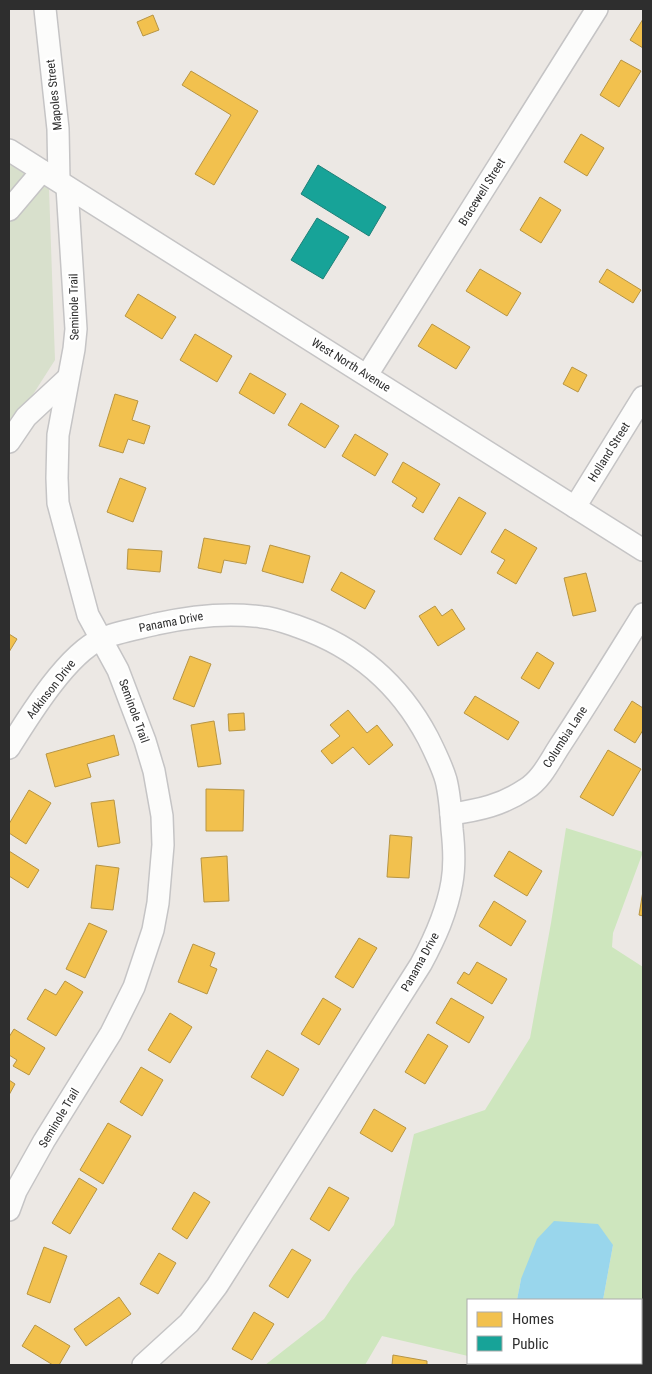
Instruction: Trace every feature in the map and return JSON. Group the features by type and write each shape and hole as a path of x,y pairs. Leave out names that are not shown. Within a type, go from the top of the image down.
{"street":[{"name":"Mapoles Street","path":"45,9 58,129 56,180"},
{"name":"Bracewell Street","path":"367,375 597,9"},
{"name":"West North Avenue","path":"9,150 643,550"},
{"path":"9,210 56,180"},
{"name":"Seminole Trail","path":"9,1210 16,1191 44,1141 111,1033 123,1010 144,960 153,930 158,903 163,845 162,816 154,772 145,741 118,670 88,615 58,503 56,478 58,435 76,329 56,180"},
{"path":"9,442 26,417 68,378"},
{"name":"Holland Street","path":"575,507 643,397"},
{"name":"Panama Drive","path":"101,639 188,616 222,614 263,617 282,621 324,637 362,659 400,695 436,754 446,780 454,852 453,881 440,925 421,964 204,1305 190,1323 143,1365"},
{"name":"Columbia Lane","path":"451,814 481,810 497,805 528,788 538,778 643,614"},
{"name":"Adkinson Drive","path":"9,748 64,669 76,657 101,639"}],"green space":[{"path":"9,164 49,189 55,360 9,432"},
{"path":"566,828 643,852 613,933 612,947 643,967 643,1365 590,1365 642,1364 642,1299 603,1299 613,1245 521,1279 517,1299 467,1299 467,1356 382,1336 365,1365 265,1365 324,1319 353,1276 394,1225 414,1134 485,1110 530,1038"}],"water":[{"path":"554,1221 598,1224 613,1245 603,1299 517,1299 521,1279 537,1239"},
{"path":"496,1364 590,1364 590,1365"}],"building: Homes":[{"path":"153,15 159,30 143,36 137,22"},
{"path":"643,19 643,48 630,40"},
{"path":"621,60 641,71 619,107 600,95"},
{"path":"191,71 258,111 214,185 195,174 231,115 182,85"},
{"path":"581,134 604,148 587,176 564,162"},
{"path":"540,197 561,210 541,243 520,230"},
{"path":"480,269 521,293 507,316 466,291"},
{"path":"607,269 641,290 633,303 599,282"},
{"path":"138,294 176,317 162,339 125,316"},
{"path":"432,324 470,347 456,369 418,346"},
{"path":"195,334 232,356 217,382 180,360"},
{"path":"572,367 587,375 578,392 563,384"},
{"path":"250,373 286,394 274,414 239,393"},
{"path":"115,394 138,401 132,420 150,426 144,444 128,439 123,453 99,446"},
{"path":"301,403 339,426 325,448 288,425"},
{"path":"355,434 388,454 375,476 342,456"},
{"path":"403,462 440,484 423,513 412,506 417,498 392,482"},
{"path":"120,478 146,488 133,522 107,512"},
{"path":"459,497 486,513 461,555 434,539"},
{"path":"505,529 537,548 516,584 497,573 505,560 491,552"},
{"path":"204,538 250,546 246,564 224,560 221,573 198,568"},
{"path":"270,545 310,556 303,583 262,571"},
{"path":"128,549 162,551 160,572 127,569"},
{"path":"341,572 375,591 365,609 331,590"},
{"path":"586,573 596,611 573,616 564,578"},
{"path":"435,606 442,616 452,609 465,629 438,646 419,616"},
{"path":"9,634 17,639 9,652"},
{"path":"537,652 554,663 539,689 521,678"},
{"path":"190,656 211,664 194,707 173,699"},
{"path":"475,696 519,722 508,740 464,713"},
{"path":"632,701 643,708 643,730 635,743 614,730"},
{"path":"348,710 367,733 377,725 393,745 369,765 353,747 332,764 321,751 340,736 330,725"},
{"path":"244,713 245,730 229,731 228,714"},
{"path":"214,721 221,764 198,767 191,725"},
{"path":"114,735 119,755 87,764 91,777 55,787 46,754"},
{"path":"608,750 641,769 613,816 580,797"},
{"path":"206,789 244,790 243,831 206,831"},
{"path":"29,790 51,803 26,844 9,833 9,824"},
{"path":"114,800 120,843 98,847 91,803"},
{"path":"390,835 412,837 409,878 387,877"},
{"path":"9,851 39,870 28,888 9,876"},
{"path":"509,851 542,871 527,896 494,876"},
{"path":"227,856 229,901 204,902 201,858"},
{"path":"96,865 119,868 113,910 91,908"},
{"path":"643,891 643,916 639,915"},
{"path":"494,901 526,921 511,946 479,926"},
{"path":"89,923 107,931 85,978 66,969"},
{"path":"359,938 377,948 353,988 335,977"},
{"path":"193,944 215,953 210,966 217,969 207,994 178,982"},
{"path":"477,962 507,979 492,1004 457,983 464,972 469,975"},
{"path":"65,981 83,992 56,1036 27,1019 45,989 56,995"},
{"path":"323,998 341,1009 319,1045 301,1034"},
{"path":"451,998 484,1017 469,1043 436,1023"},
{"path":"170,1013 192,1027 170,1063 148,1050"},
{"path":"14,1029 45,1048 29,1075 13,1066 17,1060 9,1055 9,1037"},
{"path":"428,1034 448,1046 425,1084 405,1072"},
{"path":"267,1050 299,1069 283,1096 251,1077"},
{"path":"141,1067 163,1080 142,1116 120,1102"},
{"path":"9,1080 15,1084 9,1095"},
{"path":"374,1109 406,1128 392,1152 360,1133"},
{"path":"108,1123 131,1136 103,1184 80,1170"},
{"path":"79,1178 97,1189 70,1234 52,1223"},
{"path":"329,1187 349,1198 329,1231 310,1219"},
{"path":"194,1192 210,1202 187,1239 172,1229"},
{"path":"44,1247 67,1256 50,1303 27,1294"},
{"path":"292,1249 311,1260 288,1298 269,1286"},
{"path":"159,1253 176,1263 158,1294 140,1284"},
{"path":"119,1297 131,1314 86,1346 74,1329"},
{"path":"254,1312 274,1324 252,1360 232,1349"},
{"path":"35,1325 70,1346 59,1365 53,1365 22,1346"},
{"path":"393,1355 427,1361 427,1365 392,1365"}],"building: Public":[{"path":"318,165 386,207 369,236 301,194"},
{"path":"317,218 349,237 323,279 291,260"}]}
